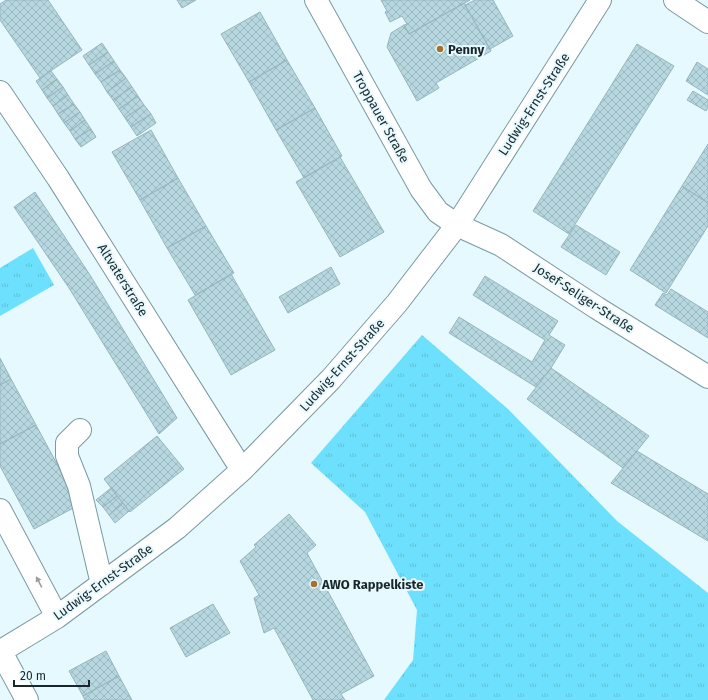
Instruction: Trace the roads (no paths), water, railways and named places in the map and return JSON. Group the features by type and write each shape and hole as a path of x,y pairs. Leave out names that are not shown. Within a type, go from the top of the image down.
{"street":[{"name":"Troppauer Straße","path":"316,0 421,189 438,212 457,225"},
{"name":"Ludwig-Ernst-Straße","path":"0,650 57,617 177,528 242,470 331,379 397,303 457,225 600,0"},
{"path":"675,0 708,22"},
{"name":"Altvaterstraße","path":"0,92 58,178 242,470"},
{"name":"Josef-Seliger-Straße","path":"457,225 501,245 597,308 708,377"},
{"path":"80,430 67,443 66,456 79,486 102,584"},
{"path":"0,510 57,617"},
{"path":"0,650 22,698"}],"place":[{"name":"Penny","path":"440,49"},
{"name":"AWO Rappelkiste","path":"314,584"}]}
